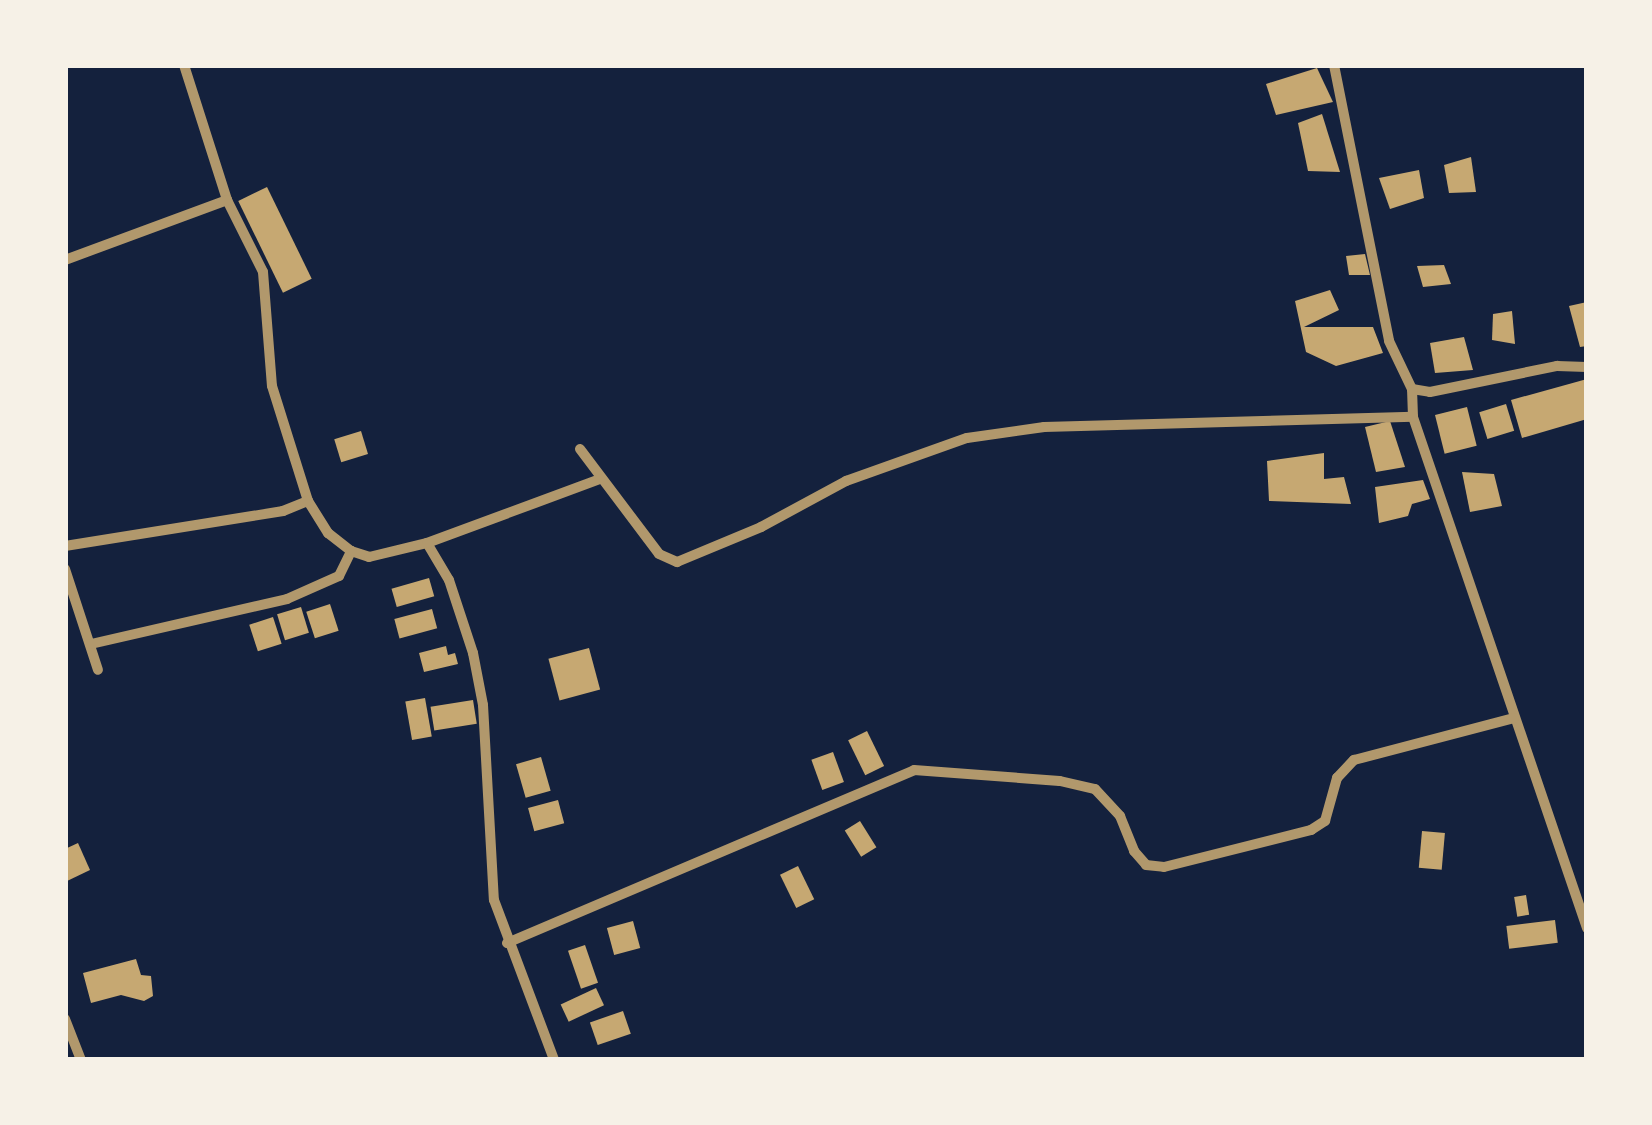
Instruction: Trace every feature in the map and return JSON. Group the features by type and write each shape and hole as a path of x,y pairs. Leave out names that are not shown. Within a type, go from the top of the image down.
{"street":[{"path":"184,65 227,200 263,272 272,386 304,503 349,558"},
{"path":"1334,65 1389,341 1412,388 1413,417 1587,928"},
{"path":"65,260 227,200"},
{"path":"1412,388 1430,392 1556,366 1587,367"},
{"path":"580,450 658,554 678,562 761,527 846,481 967,438 1044,427 1413,417"},
{"path":"349,558 427,543 600,479"},
{"path":"65,546 283,511 304,503"},
{"path":"427,543 449,580 473,652 483,706 494,900 554,1060"},
{"path":"91,644 287,598 339,576 349,558"},
{"path":"65,569 98,670"},
{"path":"507,943 914,770 1060,781 1096,789 1120,816 1146,865 1164,867 1310,830 1325,821 1337,778 1354,760 1514,718"},
{"path":"65,1018 74,1054"}],"building":[{"path":"1317,68 1333,102 1276,115 1266,84"},
{"path":"1322,114 1340,172 1308,171 1298,123"},
{"path":"1471,157 1476,192 1449,193 1444,165"},
{"path":"1419,170 1424,198 1390,209 1379,178"},
{"path":"267,187 312,279 283,293 238,201"},
{"path":"1365,254 1370,275 1349,275 1346,256"},
{"path":"1444,265 1451,284 1423,287 1417,266"},
{"path":"1330,290 1339,310 1304,327 1373,327 1383,353 1336,366 1306,352 1295,301"},
{"path":"1587,302 1587,346 1580,347 1569,306"},
{"path":"1512,311 1515,344 1492,340 1493,314"},
{"path":"1464,337 1473,370 1435,373 1430,343"},
{"path":"1587,379 1587,419 1522,438 1511,400"},
{"path":"1506,404 1514,431 1487,439 1479,412"},
{"path":"1467,407 1477,446 1445,454 1435,415"},
{"path":"1390,421 1405,467 1376,472 1365,427"},
{"path":"361,431 368,454 341,462 334,439"},
{"path":"1324,453 1324,479 1344,477 1351,504 1269,501 1267,461"},
{"path":"1462,472 1494,474 1502,506 1470,512"},
{"path":"1423,480 1430,499 1412,504 1408,516 1379,523 1375,487"},
{"path":"429,578 434,596 397,607 392,589"},
{"path":"330,604 339,631 315,638 306,612"},
{"path":"301,607 309,633 285,640 277,614"},
{"path":"432,609 437,628 400,638 394,619"},
{"path":"273,617 282,644 258,651 249,625"},
{"path":"446,646 448,655 455,653 458,664 424,672 419,653"},
{"path":"589,648 600,690 560,700 548,659"},
{"path":"425,698 432,736 412,740 405,701"},
{"path":"473,700 477,724 434,730 431,707"},
{"path":"867,731 884,766 865,775 848,740"},
{"path":"833,752 844,782 822,790 811,760"},
{"path":"541,757 551,791 526,798 516,764"},
{"path":"558,800 564,823 534,831 528,808"},
{"path":"860,821 876,847 861,857 845,831"},
{"path":"1422,831 1445,833 1442,870 1419,868"},
{"path":"78,843 90,870 65,882 65,849"},
{"path":"798,866 814,899 796,908 780,875"},
{"path":"1526,895 1529,915 1517,917 1514,897"},
{"path":"1555,920 1558,943 1509,949 1506,926"},
{"path":"633,921 640,948 614,955 607,928"},
{"path":"585,945 598,983 581,989 568,951"},
{"path":"136,959 141,975 151,976 153,996 144,1001 121,995 91,1003 83,973"},
{"path":"596,988 604,1005 569,1022 561,1004"},
{"path":"623,1011 631,1034 598,1045 590,1022"}]}
